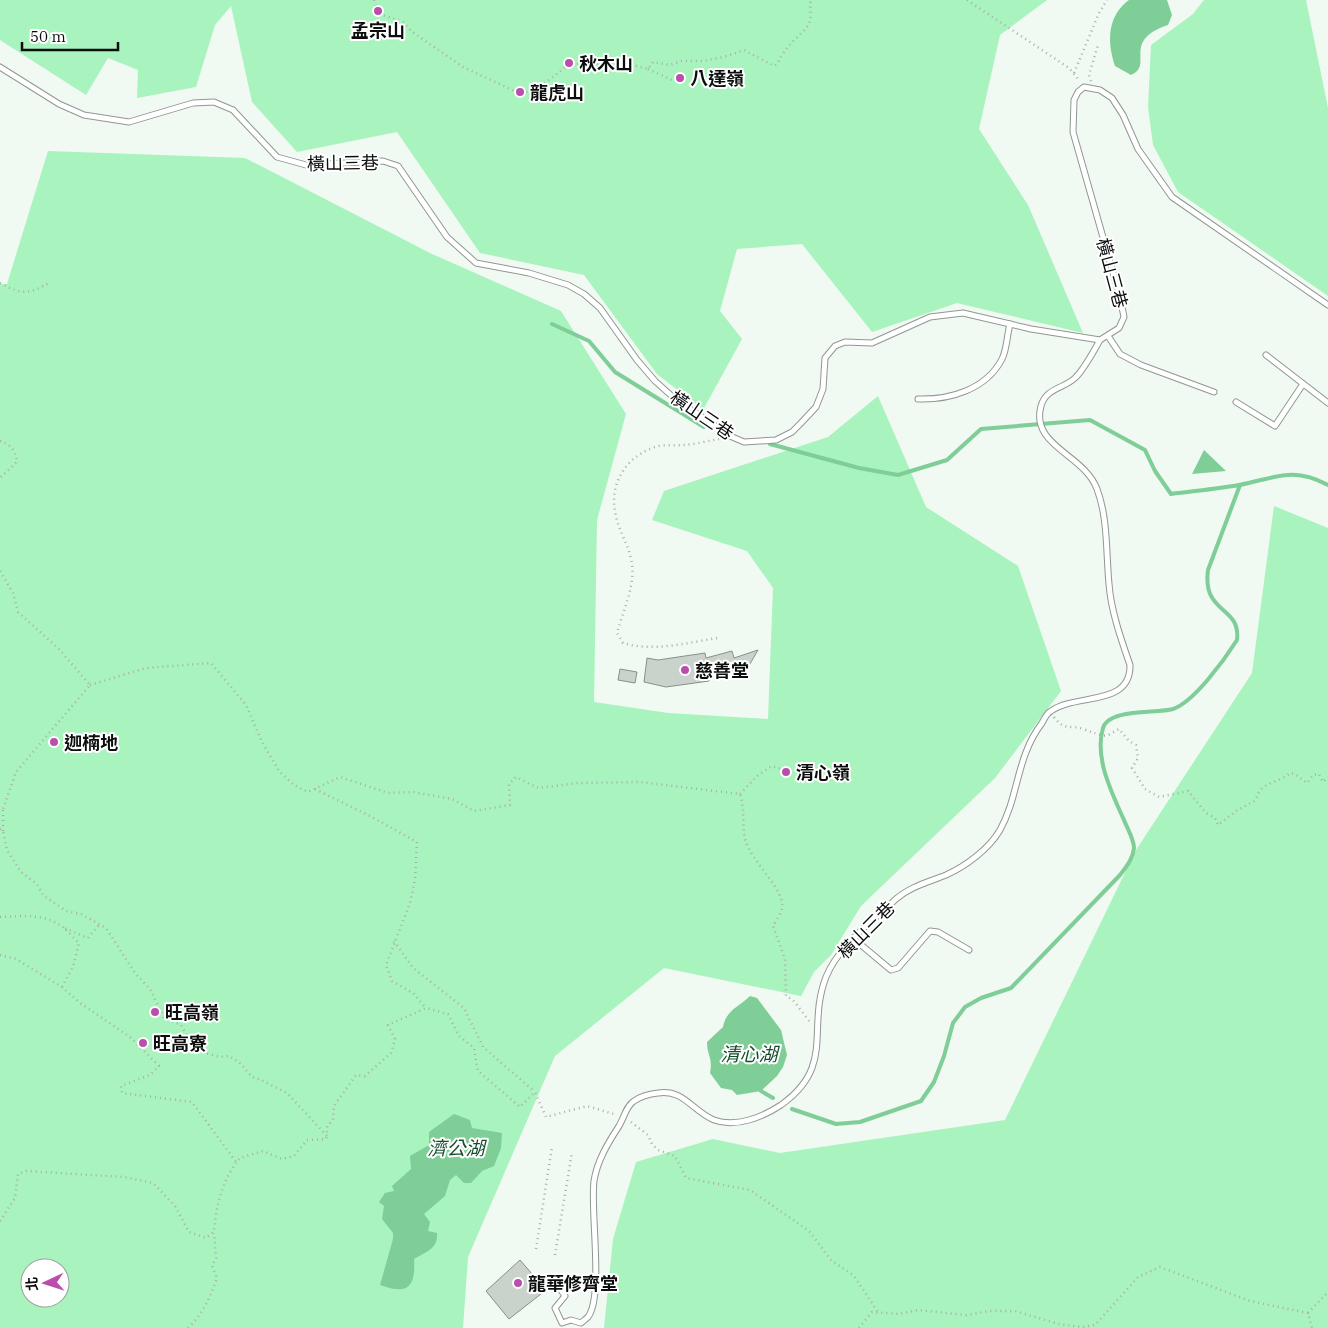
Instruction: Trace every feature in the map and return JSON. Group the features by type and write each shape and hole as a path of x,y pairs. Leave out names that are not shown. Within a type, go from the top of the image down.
{"lane":[{"name":"橫山三巷","path":"0,67 59,104 84,115 128,122 193,103 214,102 233,110 277,157 306,165 383,161 398,166 447,236 476,263 530,273 568,285 584,294 600,308 637,360 655,381 674,398 730,436 744,442 776,440 792,432 816,407 823,389 825,358 835,346 845,342 872,343 940,314 963,313 1010,324 1100,340 1119,328 1124,317 1073,132 1074,100 1078,92 1084,87"},
{"path":"1084,87 1100,90 1112,98 1123,115 1138,149 1172,197 1328,305"},
{"path":"918,399 956,396 990,374 1002,358 1010,324"},
{"path":"1108,336 1120,354 1214,392"},
{"path":"1050,711 1072,702 1114,694 1124,686 1130,677 1130,665 1110,596 1103,517 1098,491 1086,469 1042,432 1040,420 1041,405 1048,392 1075,378 1100,340"},
{"path":"1266,356 1328,403"},
{"path":"1236,402 1275,426 1303,384"},
{"name":"橫山三巷","path":"561,1290 565,1296 555,1308 562,1323 571,1320 581,1323 589,1316 595,1294 594,1182 599,1161 625,1117 630,1103 641,1096 668,1091 684,1097 713,1120 729,1124 766,1114 782,1104 805,1084 816,1061 816,1031 826,978 837,957 897,898 916,886 949,874 985,850 1000,830 1031,737 1050,711"},
{"path":"854,939 891,970 898,968 930,931 938,932 969,950"}],"path":[{"path":"374,0 379,14 403,22 412,31 463,67 521,94 557,76 569,63 594,65 618,60 648,69 672,80 680,78"},
{"path":"648,69 653,62 670,65 681,61 703,61 724,57 744,50 774,66 798,34 807,27 811,15 811,0"},
{"path":"967,0 1074,73 1084,87"},
{"path":"1074,73 1099,13 1108,0"},
{"path":"1092,87 1089,75 1098,45"},
{"path":"0,283 16,292 29,293 51,282"},
{"path":"717,638 659,646 640,647 623,643 617,633 629,594 632,560 616,515 614,501 616,482 627,465 639,454 656,446 686,445 730,436"},
{"path":"0,441 6,443 16,453 17,462 0,478"},
{"path":"0,571 12,593 18,612 58,648 90,685"},
{"path":"328,1136 287,1093 260,1079 252,1078 239,1062 229,1056 220,1057 196,1049 181,1025 164,1018 150,989 135,973 106,928 81,914 66,911 43,895 37,884 20,872 12,862 1,830 2,809 16,772 90,685 146,668 211,663 246,705 262,742 280,772 294,785 308,792 340,777 388,793 413,792 452,799 474,811 510,805 509,784 516,777 538,788 578,783 640,782 740,794"},
{"path":"1050,711 1060,725 1071,729 1081,728 1093,734 1107,736 1119,728 1129,742 1136,745 1138,758 1132,768 1146,789 1159,796 1188,791 1206,813 1215,818 1218,825 1236,811 1256,800 1257,794 1268,783 1284,778 1290,773 1295,774 1306,783 1313,775 1319,774 1323,782 1328,777"},
{"path":"740,794 758,775 772,766 787,771"},
{"path":"314,789 368,815 417,842 415,880 410,903 386,965 392,980 413,993 426,1008 448,1014 459,1036 474,1048 478,1071 520,1107 536,1092"},
{"path":"740,794 744,806 745,840 757,865 781,894 782,908 773,926 785,958 786,996 793,1000 816,1031"},
{"path":"0,917 30,916 53,919 79,943 73,967 62,987"},
{"path":"64,928 88,938 100,924"},
{"path":"394,941 413,968 464,1008 483,1048 536,1092 546,1117 588,1106 625,1117 648,1135 652,1144 658,1150 675,1156 686,1178 750,1190 809,1231 832,1260 854,1276 878,1312"},
{"path":"0,956 16,959 62,987 80,1003 130,1037 159,1066 150,1075 122,1086 122,1093 192,1102 236,1162"},
{"path":"328,1136 327,1126 333,1120 334,1106 356,1075 365,1076 391,1053 395,1039 388,1025 426,1008"},
{"path":"188,1328 198,1319 210,1298 217,1278 212,1266 216,1258 214,1232 217,1204 226,1176 236,1162 240,1158 263,1152 282,1159 294,1156 307,1140 326,1139 328,1136"},
{"path":"536,1249 552,1147"},
{"path":"555,1255 572,1152"},
{"path":"0,1221 15,1198 18,1174 26,1171 59,1172 124,1177 153,1183 174,1206 189,1232 206,1238 214,1232"},
{"path":"858,1328 872,1312 899,1314 918,1310 966,1315 990,1311 1015,1312 1060,1324 1083,1327 1095,1325 1138,1278 1160,1267 1250,1301 1308,1313"},
{"path":"1308,1313 1328,1292"},
{"path":"1308,1313 1312,1328"}],"shaded area":[{"path":"0,0 1047,0 1000,35 979,129 1028,205 1083,333 957,303 872,332 802,244 737,249 720,311 742,339 703,410 657,374 584,275 480,253 397,132 297,152 252,102 231,6 215,25 196,87 137,98 138,70 108,58 86,95 0,40"},
{"path":"1204,0 1306,0 1328,108 1328,296 1178,192 1153,145 1148,107 1151,45 1193,14"},
{"path":"48,151 245,158 430,253 561,311 626,414 597,520 594,702 668,713 768,719 773,588 747,551 652,520 664,491 828,437 878,396 926,507 1018,566 1061,691 995,778 861,906 831,955 814,972 801,996 664,968 555,1056 468,1257 463,1328 0,1328 0,284 7,284"},
{"path":"1274,506 1328,528 1328,1328 604,1328 613,1239 636,1162 713,1139 780,1153 1005,1120 1136,850 1252,673"}],"water":[{"path":"1129,0 1167,0 1172,15 1168,25 1154,31 1145,38 1140,52 1138,71 1131,75 1115,66 1110,39 1116,14"},
{"path":"1204,450 1226,471 1192,474"},
{"name":"清心湖","path":"750,996 757,998 781,1030 787,1055 783,1067 777,1076 761,1091 737,1095 732,1090 721,1088 710,1073 711,1063 707,1042 723,1027 730,1013"},
{"name":"濟公湖","path":"454,1114 470,1120 472,1128 502,1133 501,1148 494,1166 482,1171 471,1183 464,1183 456,1175 450,1180 445,1196 424,1214 430,1222 428,1231 437,1233 437,1238 436,1243 431,1249 414,1259 411,1283 403,1289 380,1285 393,1233 382,1219 384,1206 379,1202 385,1193 394,1191 392,1186 411,1169 410,1156 429,1145 429,1132"}],"building":[{"path":"758,650 747,669 708,673 709,681 666,687 644,682 647,658 658,660 705,653 706,658 732,651 734,658"},
{"path":"620,669 637,672 635,683 618,680"},
{"name":"龍華修齊堂","path":"520,1260 546,1290 509,1319 486,1291"}],"waterway":[{"path":"552,324 589,341 615,372 704,427"},
{"path":"770,444 859,468 898,475 947,460 981,429 1090,420 1145,450 1155,471 1171,494 1231,486 1284,475 1304,476 1328,485"},
{"path":"792,1109 836,1124 860,1122 921,1101 934,1082 944,1056 953,1023 965,1007 981,998 1011,988 1125,869 1132,856 1134,845 1106,775 1101,751 1103,728 1114,717 1173,709 1181,705 1208,679 1237,640 1237,629 1233,621 1211,595 1208,584 1208,570 1240,485"},
{"path":"761,1091 773,1098"}],"place":[{"name":"孟宗山","path":"378,11"},
{"name":"秋木山","path":"569,63"},
{"name":"八達嶺","path":"680,78"},
{"name":"龍虎山","path":"520,92"},
{"name":"慈善堂","path":"685,670"},
{"name":"迦楠地","path":"54,742"},
{"name":"清心嶺","path":"786,772"},
{"name":"旺高嶺","path":"155,1012"},
{"name":"旺高寮","path":"143,1043"},
{"name":"龍華修齊堂","path":"518,1283"}]}
